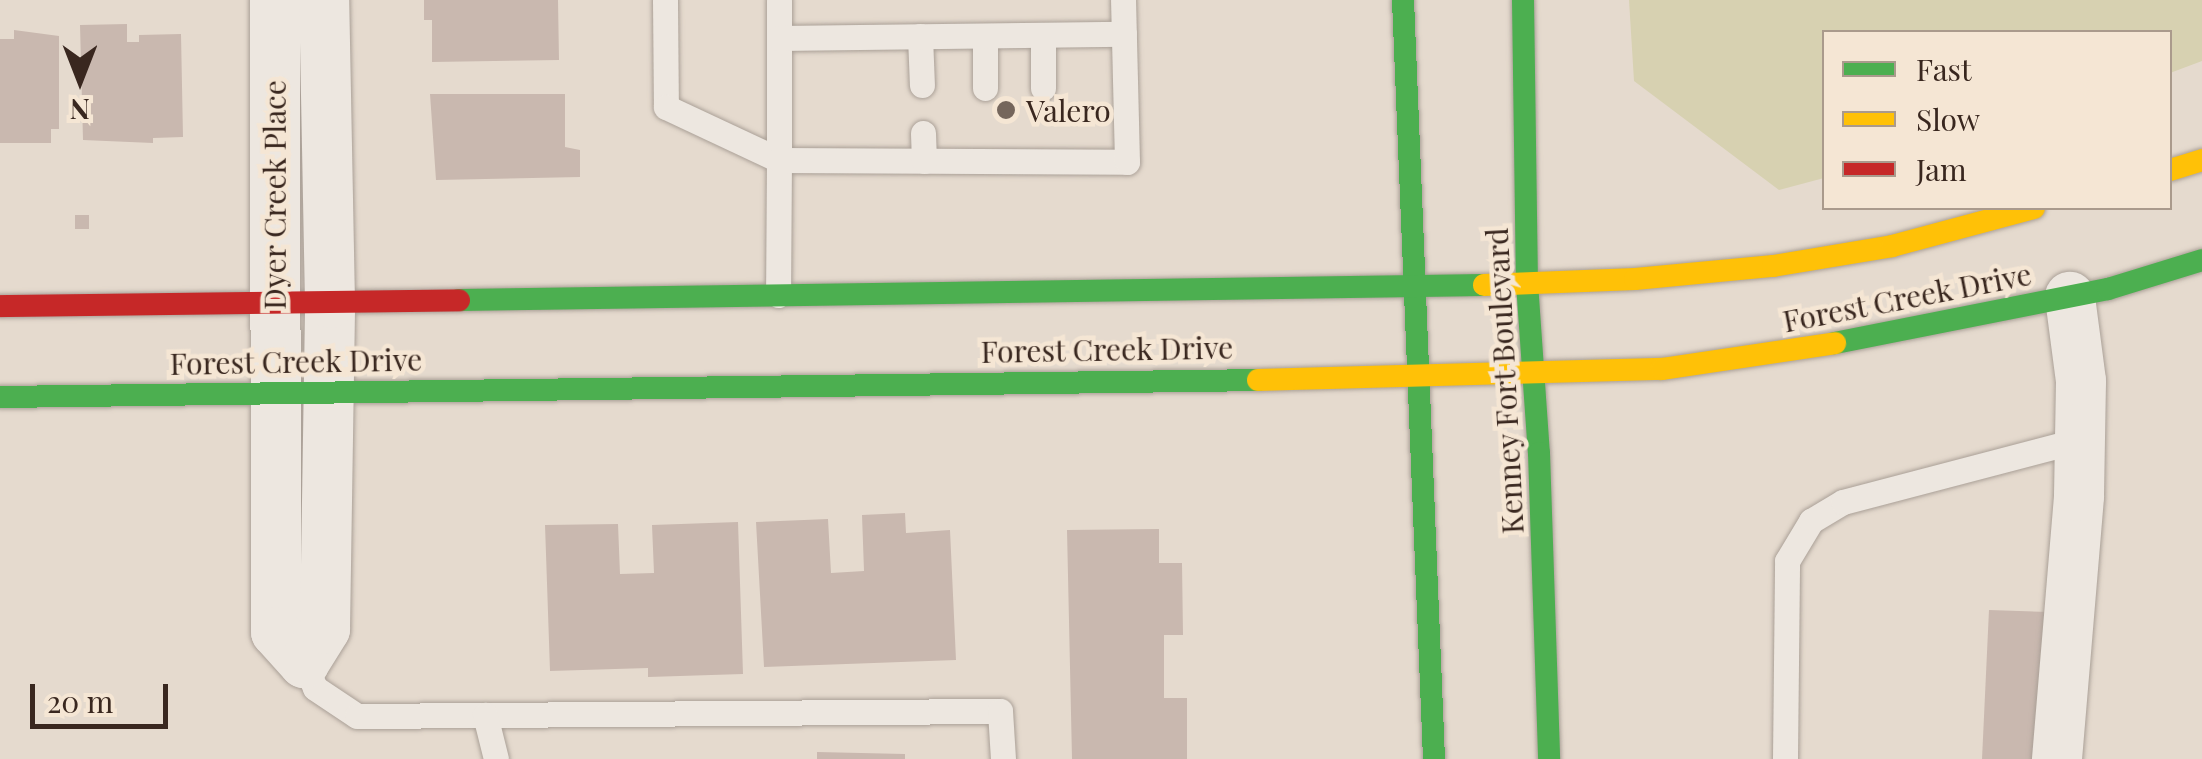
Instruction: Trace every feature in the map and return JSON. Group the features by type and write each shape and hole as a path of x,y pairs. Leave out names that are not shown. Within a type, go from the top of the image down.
{"street":[{"name":"Dyer Creek Place","path":"275,0 276,632 304,663 324,629 330,303 324,0"},
{"path":"1403,0 1434,759"},
{"name":"Kenney Fort Boulevard","path":"1523,0 1527,282 1539,453 1549,759"},
{"path":"2172,169 2202,160"},
{"name":"Forest Creek Drive","path":"0,306 1413,288 1636,279 1774,266 1892,246 2027,210"},
{"name":"Forest Creek Drive","path":"0,397 276,390 1417,378 1662,370 1864,339 2070,297 2202,260"},
{"path":"2057,759 2079,496 2081,381 2070,297"}],"lane":[{"path":"666,0 666,106 778,160 986,161 1044,148 1127,162 1123,0"},
{"path":"778,295 779,0"},
{"path":"779,38 1124,34"},
{"path":"1043,35 1044,88"},
{"path":"920,36 922,86"},
{"path":"984,36 985,88"},
{"path":"923,133 924,161"},
{"path":"985,134 986,161"},
{"path":"1785,759 1787,561 1812,520 1843,502 2080,440"},
{"path":"304,663 316,688 356,716 1000,711 1003,759"},
{"path":"485,716 496,759"}],"shaded area":[{"path":"1629,0 2202,0 2202,61 2172,72 2172,30 1822,30 1822,179 1779,190 1634,81"}],"building":[{"path":"424,0 558,0 559,60 432,62 432,20 424,20"},
{"path":"127,24 127,42 139,42 139,35 181,34 183,137 153,138 153,143 83,140 80,25"},
{"path":"14,30 59,36 59,129 51,129 51,143 0,143 0,39 14,39"},
{"path":"430,94 565,94 565,147 580,150 580,177 436,180"},
{"path":"75,215 89,215 89,229 75,229"},
{"path":"905,513 906,533 950,530 956,660 764,667 756,522 828,519 831,573 864,571 862,515"},
{"path":"738,522 743,674 648,677 648,668 550,671 545,525 618,524 620,574 654,573 652,525"},
{"path":"1159,529 1159,563 1182,563 1183,635 1164,635 1164,698 1187,698 1187,759 1072,759 1067,530"},
{"path":"1989,610 2048,612 2041,759 1982,759"},
{"path":"817,752 905,754 905,759 817,759"}],"traffic: fast":[{"path":"1403,0 1434,759"},
{"path":"1523,0 1527,283 1539,453 1549,759"},
{"path":"1835,343 2108,289 2202,260"},
{"path":"459,300 1484,285"},
{"path":"0,397 1258,380"}],"traffic: slow":[{"path":"2172,169 2202,160"},
{"path":"1484,285 1635,279 1773,266 1892,246 2027,210"},
{"path":"1258,380 1662,369 1835,343"}],"traffic: jam":[{"path":"0,306 459,300"}],"place":[{"name":"Valero","path":"1006,110"}]}
